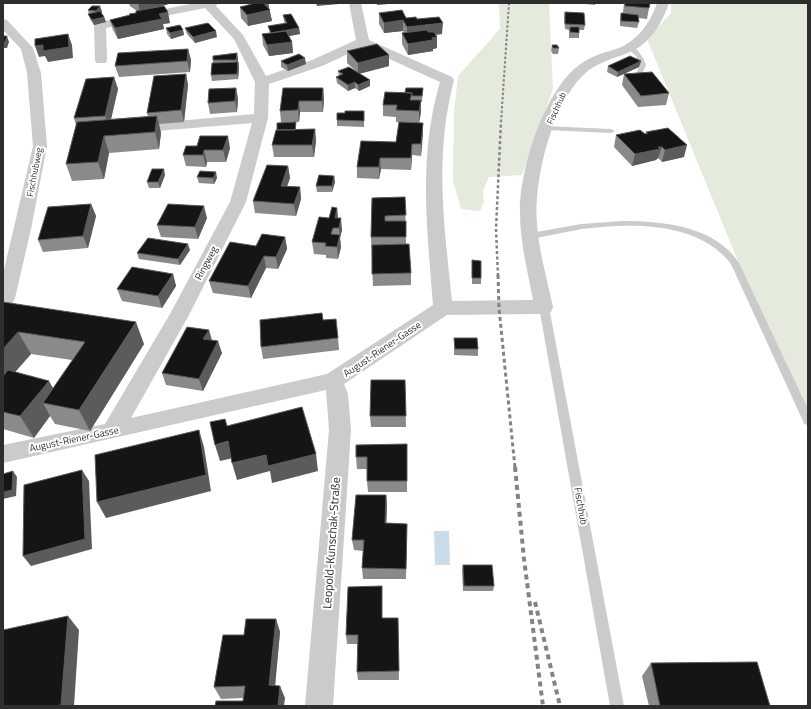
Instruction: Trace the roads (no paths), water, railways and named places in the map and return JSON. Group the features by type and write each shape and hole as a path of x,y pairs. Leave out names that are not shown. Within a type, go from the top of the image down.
{"street":[{"name":"Ringweg","path":"101,60 100,26 209,3 239,38 262,82 261,118 238,202 179,315 112,431"},
{"path":"355,3 363,42"},
{"name":"Fischhub","path":"544,307 528,211 535,162 547,128 558,100 567,85 578,72 591,62 630,47 642,37 654,22 663,3"},
{"name":"Fischhubweg","path":"3,304 6,298 23,229 40,146 34,73 27,48 4,26"},
{"path":"262,82 317,63 363,42 448,80 440,100 433,172 443,308 544,307"},
{"path":"118,130 261,118"},
{"name":"August-Riener-Gasse","path":"3,454 333,381 443,308"},
{"name":"Leopold-Kunschak-Straße","path":"319,706 340,430 339,399 333,381"}],"lane":[{"path":"623,80 640,73 643,65 639,55 630,47"},
{"path":"547,128 611,131"},
{"path":"531,236 551,234 587,226 638,223 688,232 704,238 725,251 735,263 808,421"},
{"name":"Fischhub","path":"544,307 618,706"}],"water":[{"path":"434,531 449,531 450,565 435,565"}],"railway":[{"path":"501,122 509,3"},
{"path":"498,276 496,229 501,121"},
{"path":"498,275 499,308 515,468"},
{"path":"515,467 524,559 543,706"},
{"path":"535,602 560,706"}]}
